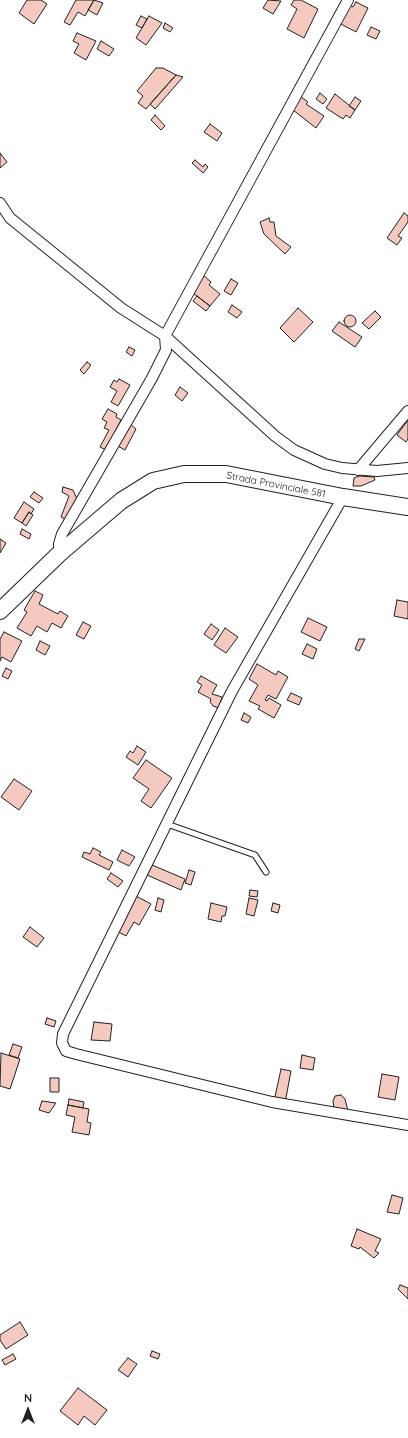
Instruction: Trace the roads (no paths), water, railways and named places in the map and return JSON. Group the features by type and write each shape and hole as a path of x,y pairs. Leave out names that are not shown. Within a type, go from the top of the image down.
{"main road":[{"name":"Strada Provinciale 581","path":"0,612 60,554 120,501 153,482 184,474 226,474 343,497 408,507"}],"street":[{"path":"60,554 59,544 62,534 166,350 166,336 348,0"},
{"path":"0,203 10,218 121,308 166,336 275,436 294,450 325,464 358,470 377,471 408,468"},
{"path":"358,470 408,411"},
{"path":"343,497 232,691 63,1034 62,1043 66,1050 76,1054 272,1102 408,1125"}],"lane":[{"path":"167,824 255,855 266,872"}]}
